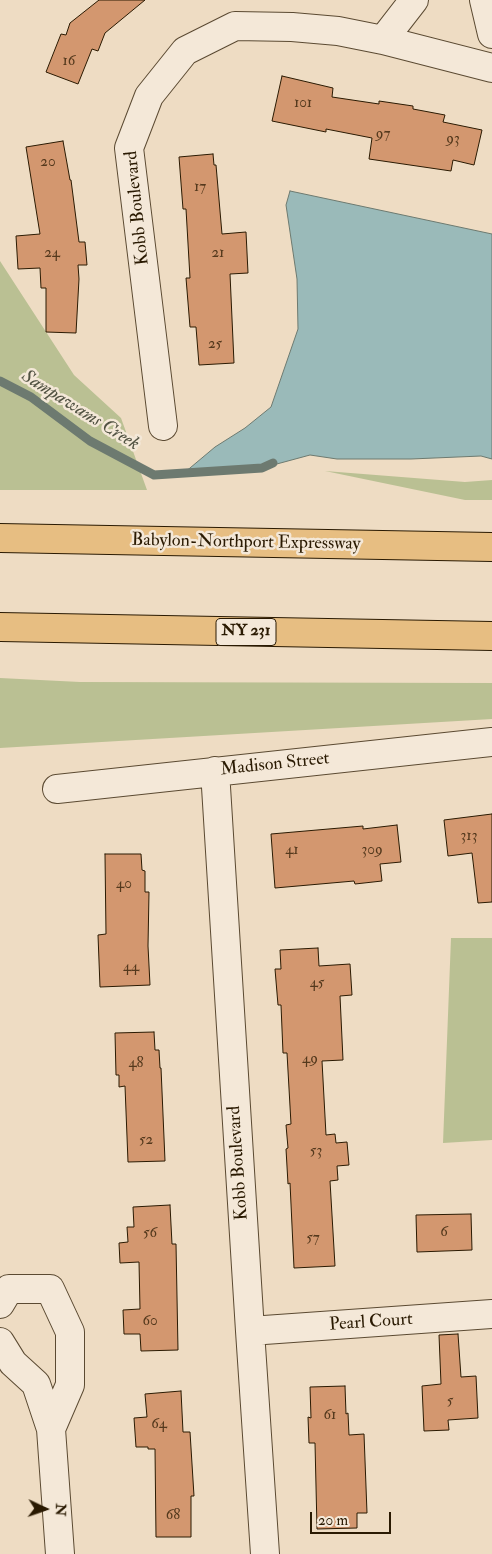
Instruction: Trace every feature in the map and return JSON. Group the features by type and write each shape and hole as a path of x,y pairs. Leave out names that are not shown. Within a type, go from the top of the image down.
{"main road":[{"name":"Babylon-Northport Expressway","path":"0,538 492,547"},
{"name":"NY 231","path":"0,627 492,636"}],"street":[{"path":"384,40 414,0"},
{"path":"484,0 492,34"},
{"name":"Kobb Boulevard","path":"163,426 129,148 149,96 185,51 235,26 292,27 338,31 384,40 492,68"},
{"name":"Madison Street","path":"57,789 492,742"},
{"name":"Kobb Boulevard","path":"215,771 265,1554"},
{"path":"0,1304 9,1289 50,1289 70,1332 70,1385 51,1429"},
{"name":"Pearl Court","path":"250,1331 492,1314"},
{"path":"0,1342 13,1363 36,1384 51,1429 60,1554"}],"green space":[{"path":"0,261 74,375 121,418 147,490 0,490"},
{"path":"325,471 465,482 492,480 492,500 465,500"},
{"path":"0,678 80,682 492,683 492,719 0,748"},
{"path":"451,938 492,938 492,1140 443,1143"}],"water":[{"path":"290,191 492,234 492,459 481,456 411,459 337,459 310,455 262,468 184,473 215,447 245,428 271,407 298,329 297,279 286,205"}],"building":[{"path":"99,0 145,0 105,33 98,51 92,49 78,84 46,72 61,34 66,35 70,23"},
{"path":"282,76 333,88 332,97 379,104 379,101 413,106 413,109 445,115 443,122 482,130 474,165 453,160 451,171 369,159 372,138 326,129 326,132 272,121"},
{"path":"63,141 71,180 79,242 85,242 87,265 78,265 76,333 46,332 46,288 41,288 40,268 18,269 16,236 40,234 26,147"},
{"path":"213,154 214,165 216,165 222,234 246,232 248,273 230,274 234,363 199,365 196,327 190,327 186,278 190,278 186,209 183,209 179,157"},
{"path":"492,814 492,902 478,903 472,853 448,856 444,820"},
{"path":"397,825 401,862 380,864 382,881 355,884 354,881 275,888 271,834 363,826 363,829"},
{"path":"105,854 141,854 142,870 145,871 145,892 149,892 148,946 150,985 100,987 98,935 106,934"},
{"path":"318,948 319,966 350,964 352,995 340,996 343,1060 322,1061 326,1135 335,1134 336,1143 347,1142 349,1165 337,1166 338,1180 330,1181 335,1266 294,1268 290,1183 288,1184 286,1149 288,1148 286,1125 291,1124 287,1053 283,1053 281,1005 278,1005 275,969 281,969 280,950"},
{"path":"154,1032 155,1050 159,1050 161,1068 165,1161 128,1162 125,1086 119,1087 119,1075 116,1075 115,1033"},
{"path":"170,1205 172,1244 176,1244 178,1350 141,1351 140,1334 124,1334 123,1310 140,1309 139,1262 120,1263 119,1243 128,1242 127,1227 134,1227 133,1207"},
{"path":"471,1214 472,1250 417,1252 416,1215"},
{"path":"458,1334 461,1377 476,1376 478,1418 448,1420 449,1430 424,1431 422,1386 441,1384 439,1335"},
{"path":"345,1386 349,1435 364,1434 367,1513 357,1513 357,1528 317,1529 315,1443 309,1443 308,1417 311,1418 310,1387"},
{"path":"181,1391 183,1432 190,1432 194,1496 191,1496 191,1537 156,1537 155,1449 136,1447 134,1418 147,1417 145,1394"}],"waterway":[{"name":"Sampawams Creek","path":"0,381 31,397 90,441 154,475 262,468 273,463"}]}
